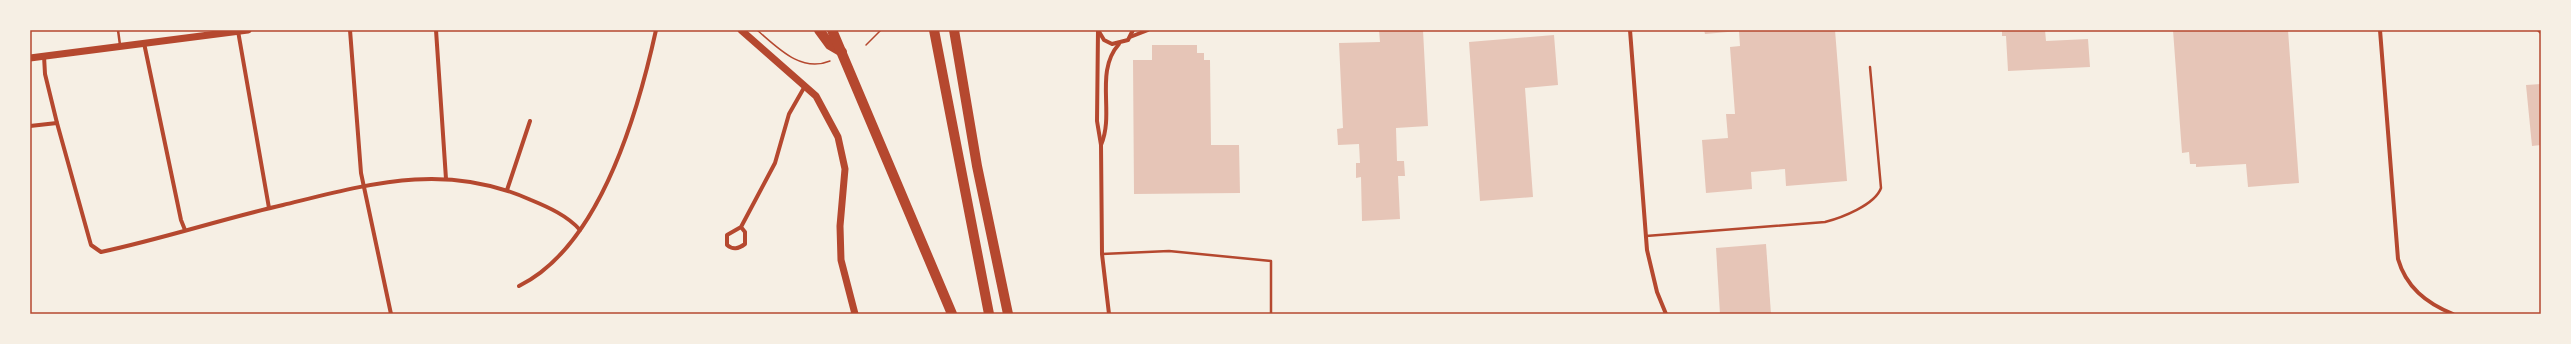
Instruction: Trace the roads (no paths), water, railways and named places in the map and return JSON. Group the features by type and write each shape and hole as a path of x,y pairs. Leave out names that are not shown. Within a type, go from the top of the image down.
{"highway":[{"path":"820,30 830,45 842,52"},
{"path":"832,30 952,314"},
{"path":"934,30 989,314"},
{"path":"955,33 977,166 1008,314"}],"street":[{"path":"30,58 144,42 248,30"},
{"path":"350,30 359,157 391,314"},
{"path":"436,30 446,178"},
{"path":"519,286 531,280 556,260 580,230 591,212 619,156 656,30"},
{"path":"741,30 816,96 832,122 845,169 840,226 841,260 856,314"},
{"path":"1098,30 1101,38 1106,42 1119,44"},
{"path":"1098,30 1097,121 1101,145 1102,254 1109,314"},
{"path":"1130,38 1133,30"},
{"path":"1101,145 1104,137 1106,121 1108,62 1119,44 1148,30"},
{"path":"1630,30 1645,236 1650,263 1666,314"},
{"path":"2380,30 2398,259 2406,278 2420,295 2432,304 2453,314"},
{"path":"233,31 269,208"},
{"path":"144,42 181,220 185,230"},
{"path":"44,56 45,74 89,238 96,249 101,252 364,185 416,178 446,178 507,190 542,204 580,230"},
{"path":"741,227 745,232 745,244 739,249 731,249 727,245 727,235 741,227 775,163 789,114 806,86"},
{"path":"507,190 530,121"},
{"path":"30,126 57,122"}],"lane":[{"path":"118,30 120,46"},
{"path":"1645,236 1825,222 1848,214 1876,197 1880,188 1870,66"},
{"path":"1102,254 1169,251 1271,261 1271,314"}]}
